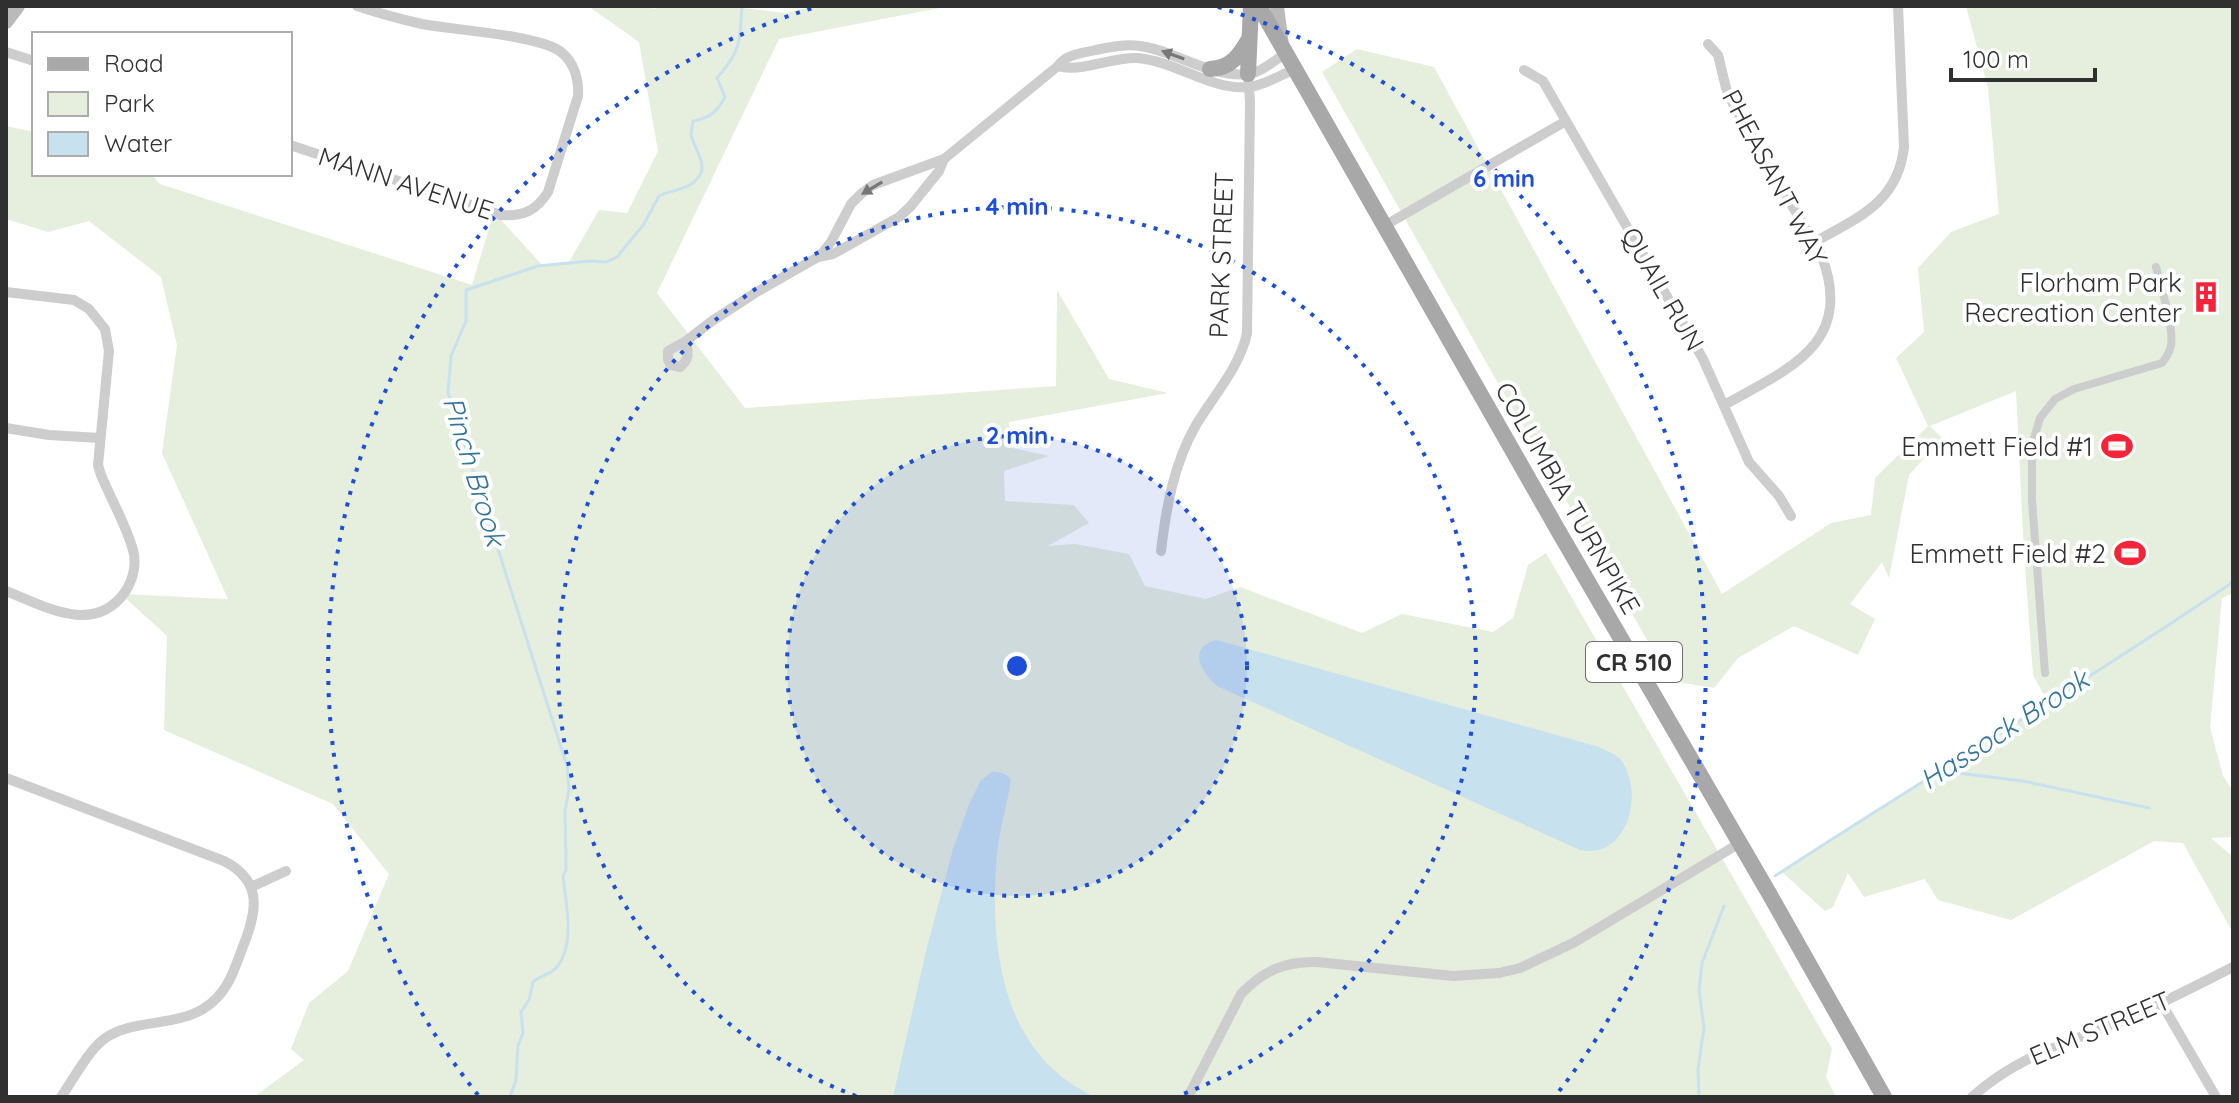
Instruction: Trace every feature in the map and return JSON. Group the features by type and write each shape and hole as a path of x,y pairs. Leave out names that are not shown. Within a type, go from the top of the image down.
{"main road":[{"path":"6,22 18,6"},
{"path":"1248,80 1251,6"},
{"name":"COLUMBIA TURNPIKE","path":"1259,6 1884,1097"},
{"path":"1277,6 1284,50"},
{"path":"1210,69 1228,66 1250,37"}],"street":[{"name":"MANN AVENUE","path":"292,146 501,215 522,214 536,207 548,192 578,96 577,80 569,60 561,52 542,42 423,24 357,6"},
{"path":"1813,243 1878,203 1900,168 1904,147 1898,6"},
{"name":"PHEASANT WAY","path":"1708,44 1718,55 1733,104 1825,267 1829,288 1828,312 1820,337 1804,358 1724,405"},
{"path":"818,257 831,242 851,204 862,193 873,185 944,159 1063,59 1136,45 1248,80"},
{"path":"1248,80 1284,50"},
{"path":"6,52 32,60"},
{"path":"1058,66 1067,69 1136,58 1218,83 1248,80 1295,69"},
{"name":"QUAIL RUN","path":"1524,70 1543,81 1703,359 1749,462 1779,496 1791,516"},
{"name":"PARK STREET","path":"1161,551 1170,495 1189,439 1244,346 1247,333 1248,80"},
{"path":"1384,226 1566,121"},
{"path":"686,341 744,299 818,257 833,254 899,217 939,171 944,159"},
{"path":"2045,673 2032,500 2032,445 2040,418 2055,399 2074,389 2162,363 2166,359 2171,344 2170,332 2156,267"},
{"path":"6,292 74,300 100,320 109,351 98,457 101,475 134,554 133,573 124,593 106,609 86,615 64,614 6,591"},
{"path":"6,428 49,435 100,438"},
{"path":"6,778 224,861 238,870 251,887 254,898 253,920 230,982 216,999 180,1019 123,1029 105,1038 61,1097"},
{"path":"1188,1097 1241,994 1251,983 1274,969 1301,962 1317,962 1453,976 1520,968 1575,942 1740,843"},
{"path":"251,887 286,871"},
{"name":"ELM STREET","path":"1972,1097 2024,1059 2162,1004 2233,967"},
{"path":"2162,1004 2216,1097"}],"green space":[{"path":"588,6 649,6 654,9 663,6 742,6 785,13 816,6 950,6 779,39 657,293 745,408 1056,386 1057,290 1109,379 1168,393 1009,422 1012,448 1049,456 1004,471 1005,501 1074,505 1089,523 1048,546 1075,544 1129,554 1145,586 1206,599 1240,587 1362,633 1402,614 1493,632 1513,618 1528,565 1546,553 1832,1049 1826,1077 1836,1097 254,1097 304,1060 291,1049 309,1003 348,971 389,874 333,804 164,730 167,636 121,594 228,599 162,453 177,345 161,277 89,221 48,232 6,219 6,126 32,132 32,176 153,176 160,184 472,285 494,212 542,265 569,262 599,210 627,213 658,151 639,42"},
{"path":"1966,6 2233,6 2233,593 2222,598 2210,727 2223,776 2233,791 2233,837 2211,838 2233,857 2233,933 2183,843 2154,841 2011,920 1938,900 1925,879 1864,897 1848,873 1833,907 1825,911 1781,871 2049,704 2033,675 2016,391 1930,426 1942,438 1909,475 1889,578 1882,562 1850,604 1875,619 1858,655 1794,626 1738,658 1714,688 1671,681 1322,72 1357,49 1434,67 1722,594 1831,523 1871,515 1875,478 1928,426 1896,358 1924,332 1918,268 1951,232 1999,214 1988,88"}],"water":[{"path":"1216,640 1602,748 1619,758 1630,781 1631,807 1623,831 1605,848 1580,850 1217,686 1202,667 1199,654 1207,644"},
{"path":"992,772 1003,773 1011,780 998,844 995,888 999,959 1008,993 1020,1025 1039,1054 1064,1078 1096,1097 893,1097 953,849 981,780"}],"waterway":[{"name":"Pinch Brook","path":"510,1097 516,1080 518,1046 523,1033 521,1012 529,1000 533,982 555,969 566,949 568,925 563,876 566,870 565,811 569,790 567,766 448,392 451,356 466,321 466,290 538,266 606,262 617,257 644,224 659,196 686,187 697,179 702,167 691,134 693,121 712,114 725,97 717,78 738,45 742,6"},
{"name":"Hassock Brook","path":"1775,876 2233,582"},
{"path":"1941,771 2023,781 2149,808"},
{"name":"Hassock Brook","path":"1699,1097 1698,1069 1704,1028 1699,990 1702,963 1724,906"}],"place":[{"name":"Florham Park Recreation Center","path":"2206,297"},
{"name":"Emmett Field #1","path":"2117,446"},
{"name":"Emmett Field #2","path":"2130,553"}]}
